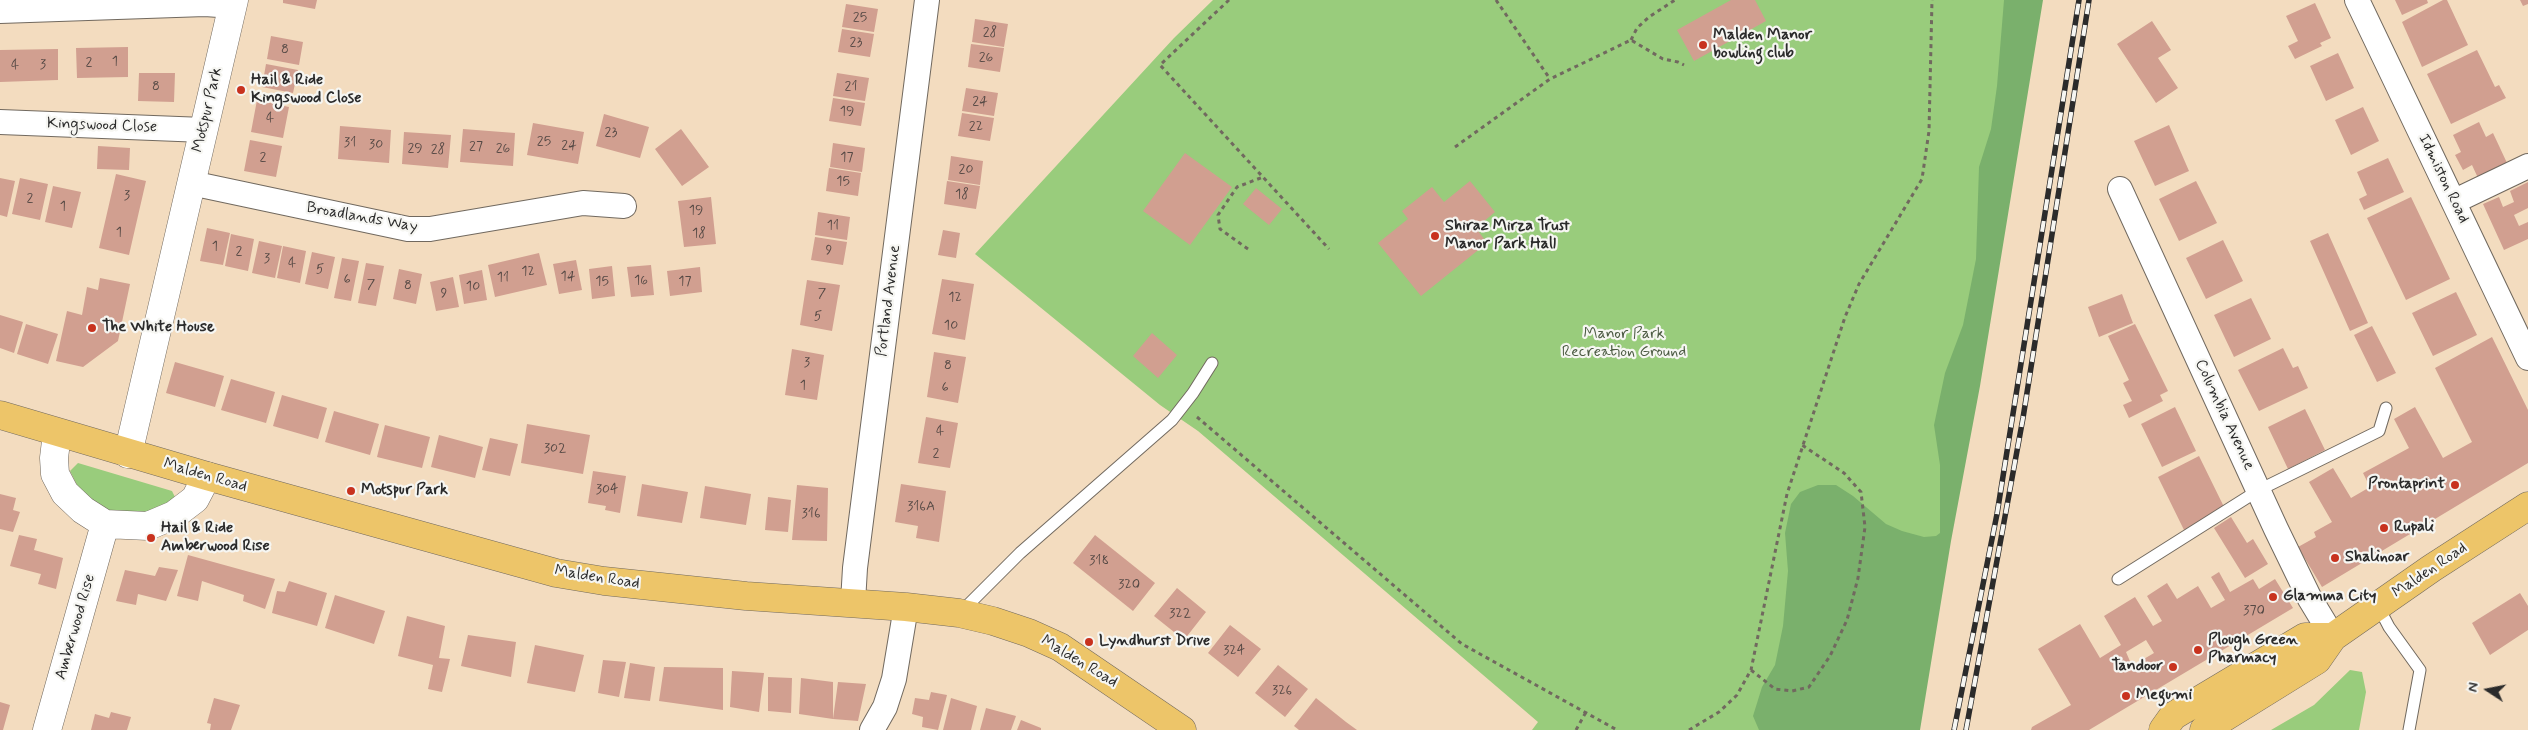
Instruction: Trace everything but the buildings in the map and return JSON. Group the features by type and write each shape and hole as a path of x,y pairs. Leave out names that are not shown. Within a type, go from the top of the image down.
{"main road":[{"name":"Malden Road","path":"0,415 128,454 556,573 655,587 746,596 906,607 959,613 993,621 1029,633 1060,647 1182,730"},
{"name":"Malden Road","path":"2204,730 2317,660 2333,637 2528,506"},
{"path":"2163,730 2173,716 2305,636 2333,637"}],"street":[{"name":"Portland Avenue","path":"853,602 855,568 927,0"},
{"name":"Idmiston Road","path":"2357,0 2528,358"},
{"path":"0,11 233,3"},
{"name":"Motspur Park","path":"128,454 233,3"},
{"name":"Kingswood Close","path":"0,122 204,130"},
{"path":"2454,201 2528,166"},
{"name":"Broadlands Way","path":"191,183 408,229 430,229 583,202 624,206"},
{"name":"Columbia Avenue","path":"2120,189 2310,599 2333,637"},
{"path":"57,433 54,458 55,474 65,493 83,510 105,524 148,526 174,515 195,499 207,476"},
{"name":"Amberwood Rise","path":"47,730 105,524"},
{"path":"872,730 885,707 894,679 906,607"}],"lane":[{"path":"959,613 1020,553 1172,420 1212,363"},
{"path":"2118,579 2259,490 2379,431 2386,408"},
{"path":"2378,606 2389,627 2420,670 2409,730"}],"path":[{"path":"1229,0 1160,65 1328,249"},
{"path":"1496,0 1550,78"},
{"path":"1455,147 1550,78 1630,40 1637,28 1649,17 1675,0"},
{"path":"1689,730 1719,712 1737,695 1751,670 1776,538 1802,445 1845,317 1860,284 1922,179 1929,131 1932,0"},
{"path":"1630,40 1663,59 1678,62 1684,66"},
{"path":"1248,249 1220,229 1218,215 1237,187 1263,177"},
{"path":"1184,405 1462,644 1617,730"},
{"path":"1751,670 1775,689 1792,691 1809,687 1830,656 1847,620 1858,578 1865,527 1861,492 1844,473 1802,445"},
{"path":"1576,730 1586,712"},
{"path":"1699,724 1703,730"}],"green space":[{"name":"Manor Park Recreation Ground","path":"1213,0 2029,0 1910,730 1532,730 1538,722 1198,431 1160,405 975,254 1174,38"},
{"path":"2004,0 2043,0 1980,386 1951,541 1920,730 1759,730 1753,716 1762,687 1775,665 1783,626 1788,571 1785,533 1791,504 1800,492 1818,485 1836,485 1853,496 1886,524 1924,537 1936,536 1940,533 1940,465 1934,425 1945,373 1963,325 1976,259 1979,167 1991,129 1997,86"},
{"path":"78,463 172,491 175,497 172,506 167,510 118,515 94,503 79,489 70,471"},
{"path":"2350,670 2362,672 2366,692 2359,730 2271,730 2314,705"}],"railway":[{"path":"1954,730 1997,514 2079,0"},
{"path":"1966,730 2023,418 2089,0"}],"place":[{"name":"Malden Manor bowling club","path":"1703,45"},
{"name":"Hail & Ride Kingswood Close","path":"241,90"},
{"name":"Shiraz Mirza Trust Manor Park Hall","path":"1435,236"},
{"name":"The White House","path":"92,328"},
{"name":"Prontaprint","path":"2455,485"},
{"name":"Motspur Park","path":"351,491"},
{"name":"Rupali","path":"2384,528"},
{"name":"Hail & Ride Amberwood Rise","path":"151,538"},
{"name":"Shalinoar","path":"2335,558"},
{"name":"Glamma City","path":"2273,597"},
{"name":"Lyndhurst Drive","path":"1089,642"},
{"name":"Plough Green Pharmacy","path":"2198,650"},
{"name":"Tandoor","path":"2173,667"},
{"name":"Megumi","path":"2126,696"}]}
